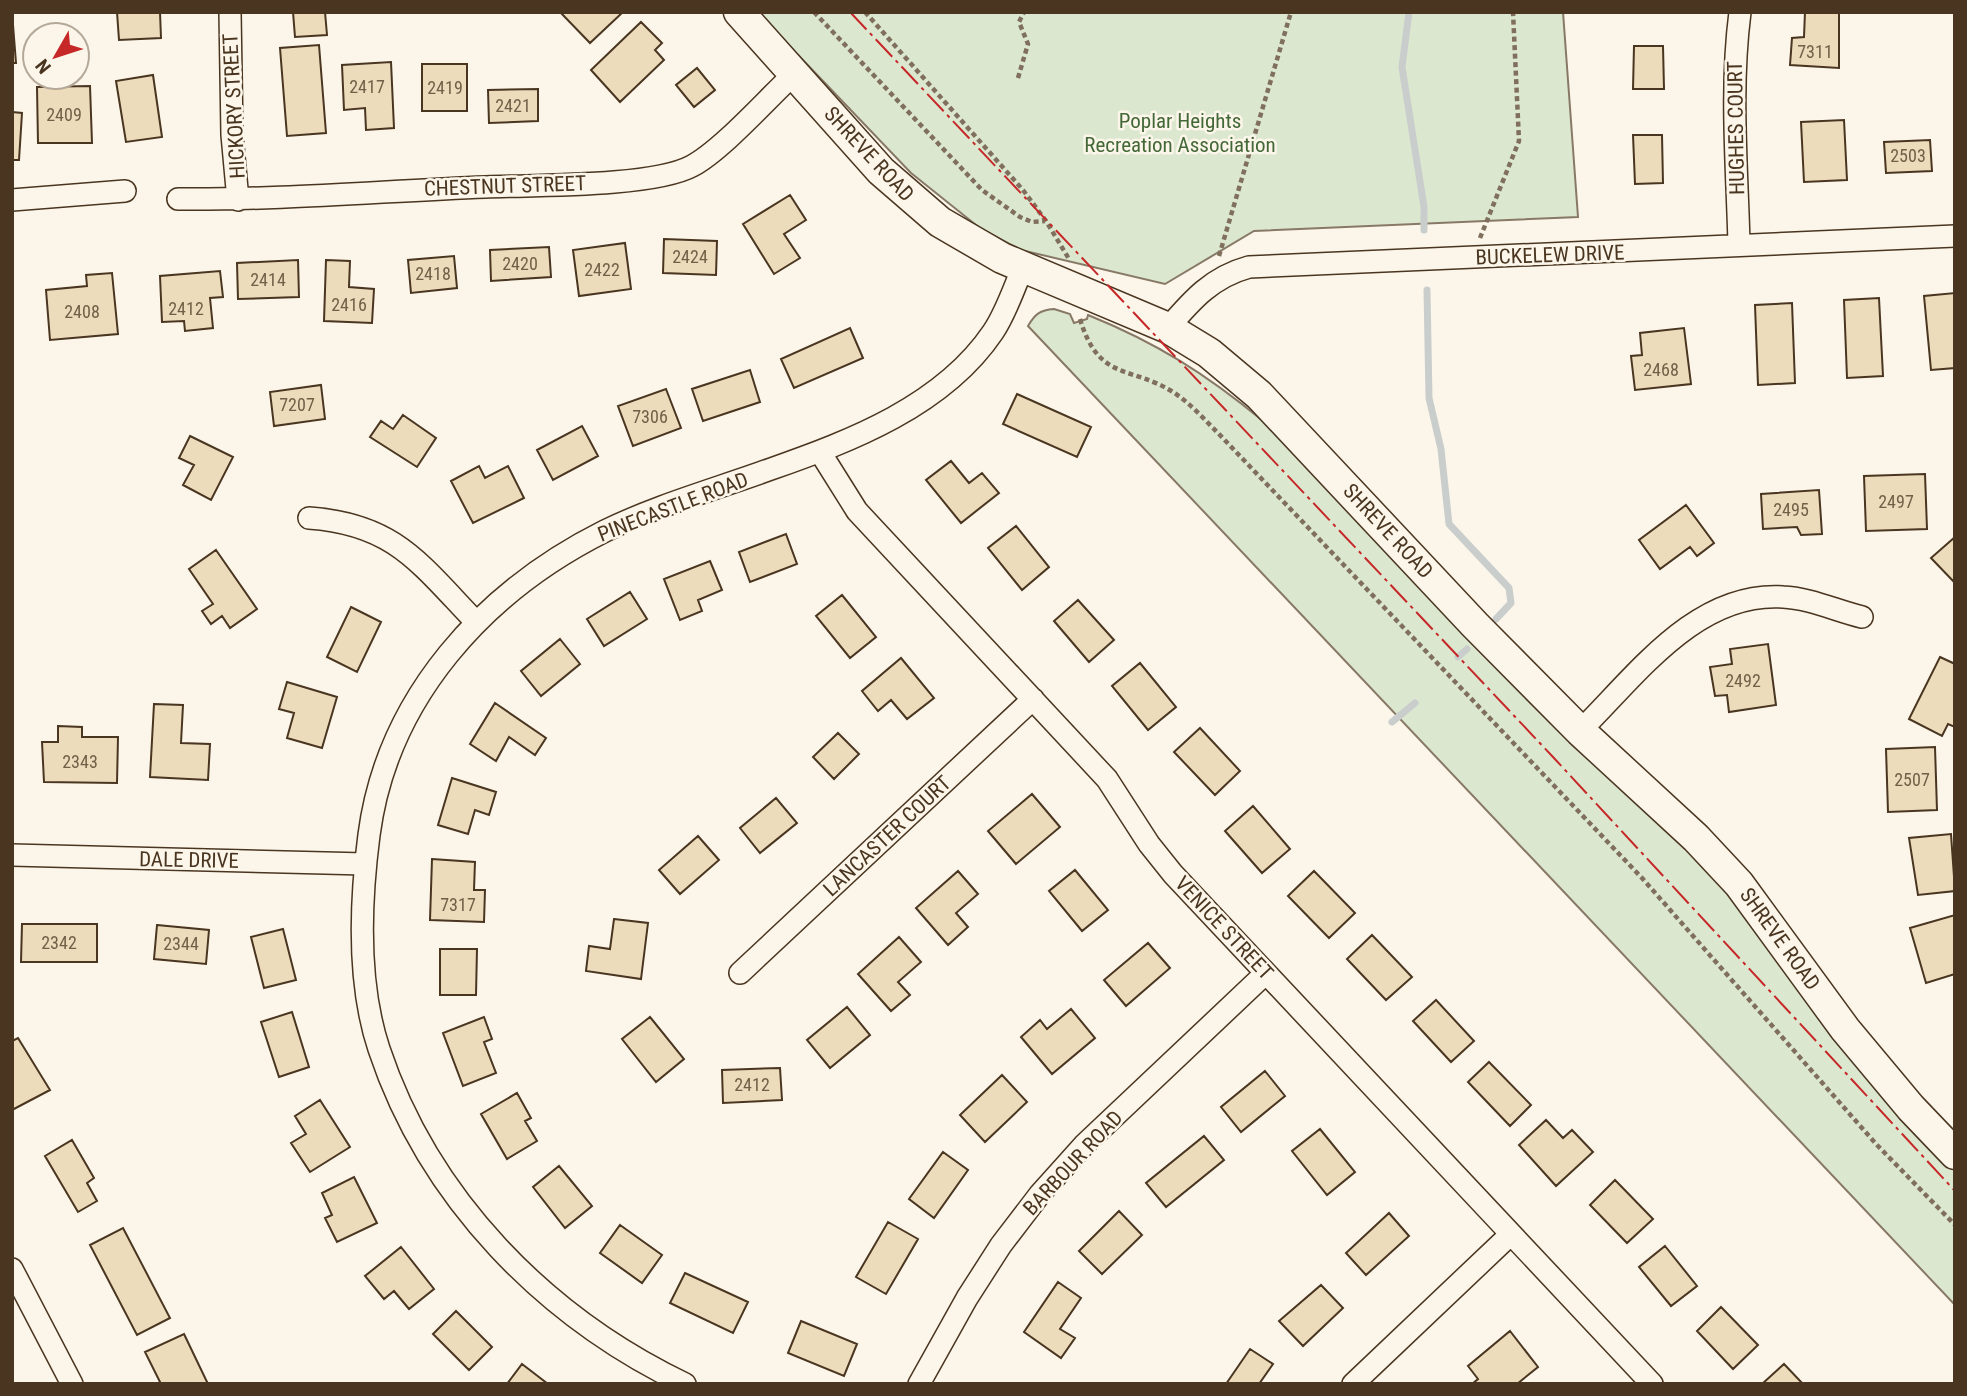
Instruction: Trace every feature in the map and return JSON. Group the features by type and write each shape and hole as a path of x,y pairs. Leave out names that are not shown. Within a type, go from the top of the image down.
{"main road":[{"name":"SHREVE ROAD","path":"739,12 881,172 918,206 963,237 1023,267 1168,328 1219,361 1289,423 1475,625 1580,731 1696,838 1739,884 1845,1029 1911,1108 1955,1154"}],"street":[{"name":"HICKORY STREET","path":"230,12 232,135 238,200"},
{"name":"HUGHES COURT","path":"1739,244 1733,59 1740,12"},
{"name":"CHESTNUT STREET","path":"178,199 238,200 590,182 670,175 692,166 709,153 794,74"},
{"path":"12,200 125,191"},
{"name":"BUCKELEW DRIVE","path":"1168,328 1211,282 1227,273 1249,267 1955,236"},
{"name":"PINECASTLE ROAD","path":"685,1384 646,1365 600,1337 555,1303 491,1240 454,1194 424,1147 386,1071 367,1002 363,947 365,864 372,807 385,762 403,722 426,682 476,622 553,562 608,529 820,452 872,430 956,374 995,331 1023,267"},
{"name":"VENICE STREET","path":"820,452 857,511 1107,779 1149,844 1173,874 1652,1384"},
{"path":"309,518 342,520 368,528 394,541 414,557 476,622"},
{"path":"1580,731 1680,631 1733,600 1784,597 1862,617"},
{"name":"LANCASTER COURT","path":"740,974 1033,699"},
{"name":"DALE DRIVE","path":"12,855 365,864"},
{"name":"BARBOUR ROAD","path":"919,1384 967,1298 1001,1245 1040,1194 1084,1145 1266,973"},
{"path":"1353,1384 1511,1234"},
{"path":"12,1269 72,1384"}],"path":[{"path":"814,12 982,190 1020,217 1032,222 1046,221"},
{"path":"865,12 1023,190 1046,221 1067,256 1084,334 1098,356 1115,370 1171,391 1209,423 1642,878 1877,1145 1955,1225"},
{"path":"1018,78 1028,44 1019,22 1024,12"},
{"path":"1211,282 1291,12"},
{"path":"1471,258 1519,141 1513,12"}],"green space":[{"name":"Poplar Heights Recreation Association","path":"757,12 1563,12 1578,217 1254,231 1165,284 1021,250 981,229 911,173"},
{"path":"1054,309 1070,314 1074,323 1087,319 1088,315 1159,348 1201,374 1263,421 1697,853 1925,1138 1955,1169 1955,1305 1028,326 1038,313"}],"building":[{"path":"12,12 16,63 12,63"},
{"path":"117,12 160,12 161,38 119,40"},
{"path":"293,12 325,12 327,35 295,37"},
{"path":"560,12 623,12 590,43"},
{"path":"1805,12 1839,12 1839,68 1790,65 1792,38 1804,37"},
{"path":"641,22 662,43 655,50 664,60 620,102 591,70"},
{"path":"319,45 326,133 287,136 280,48"},
{"path":"1634,46 1663,46 1664,89 1633,89"},
{"path":"391,62 394,128 366,130 365,108 344,110 342,65"},
{"path":"422,64 467,64 467,111 422,111"},
{"path":"697,68 715,90 694,107 676,85"},
{"path":"153,75 162,137 126,142 116,81"},
{"path":"538,89 538,121 489,123 488,90"},
{"path":"37,91 90,91 92,143 38,143"},
{"path":"12,112 22,113 19,160 12,160"},
{"path":"1844,120 1847,180 1804,182 1801,122"},
{"path":"1633,135 1662,135 1663,183 1635,184"},
{"path":"1930,140 1932,171 1886,173 1884,142"},
{"path":"790,195 806,220 784,234 800,258 774,274 743,224"},
{"path":"664,239 717,241 716,275 663,273"},
{"path":"625,243 631,289 579,296 573,250"},
{"path":"549,247 551,277 491,281 490,250"},
{"path":"454,256 457,288 411,293 408,260"},
{"path":"298,260 299,297 238,299 237,263"},
{"path":"326,260 350,261 349,287 374,289 372,323 324,321"},
{"path":"220,271 223,297 210,298 213,328 185,331 184,321 162,322 160,276"},
{"path":"112,273 118,334 50,340 46,290 87,286 86,275"},
{"path":"1955,293 1955,368 1931,370 1924,296"},
{"path":"1879,298 1883,376 1847,378 1844,300"},
{"path":"1792,303 1795,383 1758,385 1755,305"},
{"path":"850,328 863,358 794,388 781,359"},
{"path":"1684,328 1691,384 1635,390 1631,356 1642,355 1640,333"},
{"path":"750,370 760,402 703,421 692,389"},
{"path":"321,385 325,419 274,426 270,392"},
{"path":"666,389 681,428 633,446 618,406"},
{"path":"1017,394 1091,427 1077,457 1003,424"},
{"path":"403,415 436,438 417,467 370,437 381,421 393,429"},
{"path":"582,426 598,456 553,480 537,450"},
{"path":"190,436 233,457 211,500 183,485 194,465 179,458"},
{"path":"951,461 969,483 982,473 999,493 961,523 926,480"},
{"path":"479,466 485,478 508,466 524,498 473,523 451,481"},
{"path":"1925,474 1927,529 1866,531 1864,476"},
{"path":"1819,490 1822,534 1801,535 1797,527 1763,529 1761,494"},
{"path":"1686,505 1714,543 1697,556 1690,547 1660,569 1639,540"},
{"path":"1016,526 1049,567 1022,590 988,548"},
{"path":"786,534 797,564 750,582 739,552"},
{"path":"1955,537 1955,583 1931,558"},
{"path":"216,550 257,609 230,628 222,616 211,624 202,611 213,604 189,569"},
{"path":"710,561 722,590 698,600 702,611 680,620 664,579"},
{"path":"630,592 647,619 604,646 587,619"},
{"path":"842,595 876,637 850,658 816,616"},
{"path":"1078,600 1114,640 1089,662 1054,621"},
{"path":"351,607 381,622 357,672 327,657"},
{"path":"560,639 580,664 541,696 521,671"},
{"path":"1768,644 1776,705 1729,712 1727,695 1715,696 1710,667 1732,664 1730,649"},
{"path":"1940,657 1955,664 1955,727 1948,724 1942,736 1909,719"},
{"path":"901,658 934,698 907,719 891,700 878,711 862,691"},
{"path":"1140,663 1176,707 1148,730 1112,686"},
{"path":"287,682 337,697 322,748 287,738 294,713 279,709"},
{"path":"495,703 546,738 535,755 509,737 496,761 470,744"},
{"path":"154,704 183,705 181,743 210,744 208,780 150,777"},
{"path":"58,726 82,727 82,737 118,737 117,783 44,782 42,742 58,742"},
{"path":"1200,728 1240,771 1215,795 1174,752"},
{"path":"838,733 859,754 834,779 813,757"},
{"path":"1935,747 1937,810 1888,812 1886,749"},
{"path":"452,778 496,792 489,815 475,810 468,834 438,825"},
{"path":"1032,794 1060,827 1016,864 988,831"},
{"path":"776,798 797,823 760,853 740,828"},
{"path":"1253,806 1290,849 1262,873 1225,831"},
{"path":"1951,834 1955,891 1918,895 1909,838"},
{"path":"698,836 719,860 680,894 659,870"},
{"path":"432,859 475,862 474,890 485,890 484,922 430,920"},
{"path":"1075,870 1108,910 1082,931 1049,891"},
{"path":"958,871 978,894 956,913 968,927 948,945 916,908"},
{"path":"1314,871 1355,913 1329,938 1288,896"},
{"path":"1955,915 1955,974 1926,983 1910,928"},
{"path":"614,919 648,923 641,979 586,971 589,946 610,949"},
{"path":"22,924 97,924 97,962 21,962"},
{"path":"157,925 209,930 206,964 154,959"},
{"path":"283,929 296,980 264,988 251,937"},
{"path":"1372,935 1412,977 1386,1000 1347,959"},
{"path":"899,937 921,962 898,982 910,995 891,1011 858,974"},
{"path":"1148,943 1170,968 1126,1006 1104,980"},
{"path":"440,949 477,949 476,995 440,995"},
{"path":"1436,1000 1474,1041 1451,1062 1413,1021"},
{"path":"847,1007 870,1035 830,1068 807,1040"},
{"path":"1071,1009 1095,1038 1052,1074 1021,1037 1040,1020 1047,1029"},
{"path":"292,1012 309,1067 279,1077 261,1022"},
{"path":"484,1017 492,1039 484,1042 496,1073 463,1086 443,1033"},
{"path":"650,1017 684,1059 656,1082 622,1039"},
{"path":"18,1038 50,1090 12,1110 12,1041"},
{"path":"1489,1062 1531,1105 1510,1126 1468,1082"},
{"path":"780,1068 782,1100 723,1103 722,1070"},
{"path":"1265,1071 1285,1096 1241,1132 1221,1107"},
{"path":"1002,1075 1027,1102 985,1142 960,1115"},
{"path":"517,1093 531,1118 525,1121 537,1141 507,1159 481,1114"},
{"path":"320,1100 350,1147 310,1172 291,1143 306,1134 295,1116"},
{"path":"1546,1120 1563,1138 1572,1130 1593,1152 1556,1186 1519,1145"},
{"path":"1320,1129 1355,1172 1327,1195 1292,1151"},
{"path":"1204,1136 1224,1160 1166,1207 1146,1183"},
{"path":"72,1140 94,1178 87,1183 97,1201 78,1212 45,1156"},
{"path":"943,1152 968,1170 934,1218 909,1199"},
{"path":"559,1166 592,1206 565,1228 533,1187"},
{"path":"354,1177 377,1223 337,1242 325,1218 332,1215 322,1193"},
{"path":"1615,1180 1653,1219 1627,1243 1590,1205"},
{"path":"1119,1211 1142,1235 1102,1274 1079,1251"},
{"path":"1389,1213 1409,1236 1366,1275 1346,1253"},
{"path":"888,1222 918,1239 886,1294 856,1277"},
{"path":"620,1225 662,1255 642,1283 600,1253"},
{"path":"123,1228 170,1318 137,1335 90,1245"},
{"path":"1665,1246 1697,1286 1671,1306 1639,1267"},
{"path":"401,1247 434,1289 409,1309 394,1291 384,1299 365,1276"},
{"path":"685,1273 748,1302 733,1333 670,1303"},
{"path":"1058,1282 1081,1298 1060,1329 1075,1338 1061,1358 1024,1332"},
{"path":"1321,1285 1343,1308 1303,1346 1279,1321"},
{"path":"1721,1307 1758,1345 1733,1369 1697,1331"},
{"path":"456,1311 492,1347 469,1370 433,1334"},
{"path":"801,1321 857,1344 844,1376 788,1353"},
{"path":"1510,1331 1538,1367 1517,1384 1472,1384 1478,1379 1468,1366"},
{"path":"184,1334 208,1384 161,1384 145,1352"},
{"path":"1250,1349 1273,1364 1259,1384 1226,1384"},
{"path":"522,1364 548,1384 507,1384"},
{"path":"1784,1364 1803,1384 1762,1384"}],"waterway":[{"path":"1409,12 1402,67 1424,207 1424,230"},
{"path":"1427,290 1429,398 1441,449 1449,524 1509,588 1511,603 1496,619"},
{"path":"1458,657 1467,649"},
{"path":"1392,722 1415,703"}],"power":[{"path":"850,12 1553,757 1955,1191"}]}
